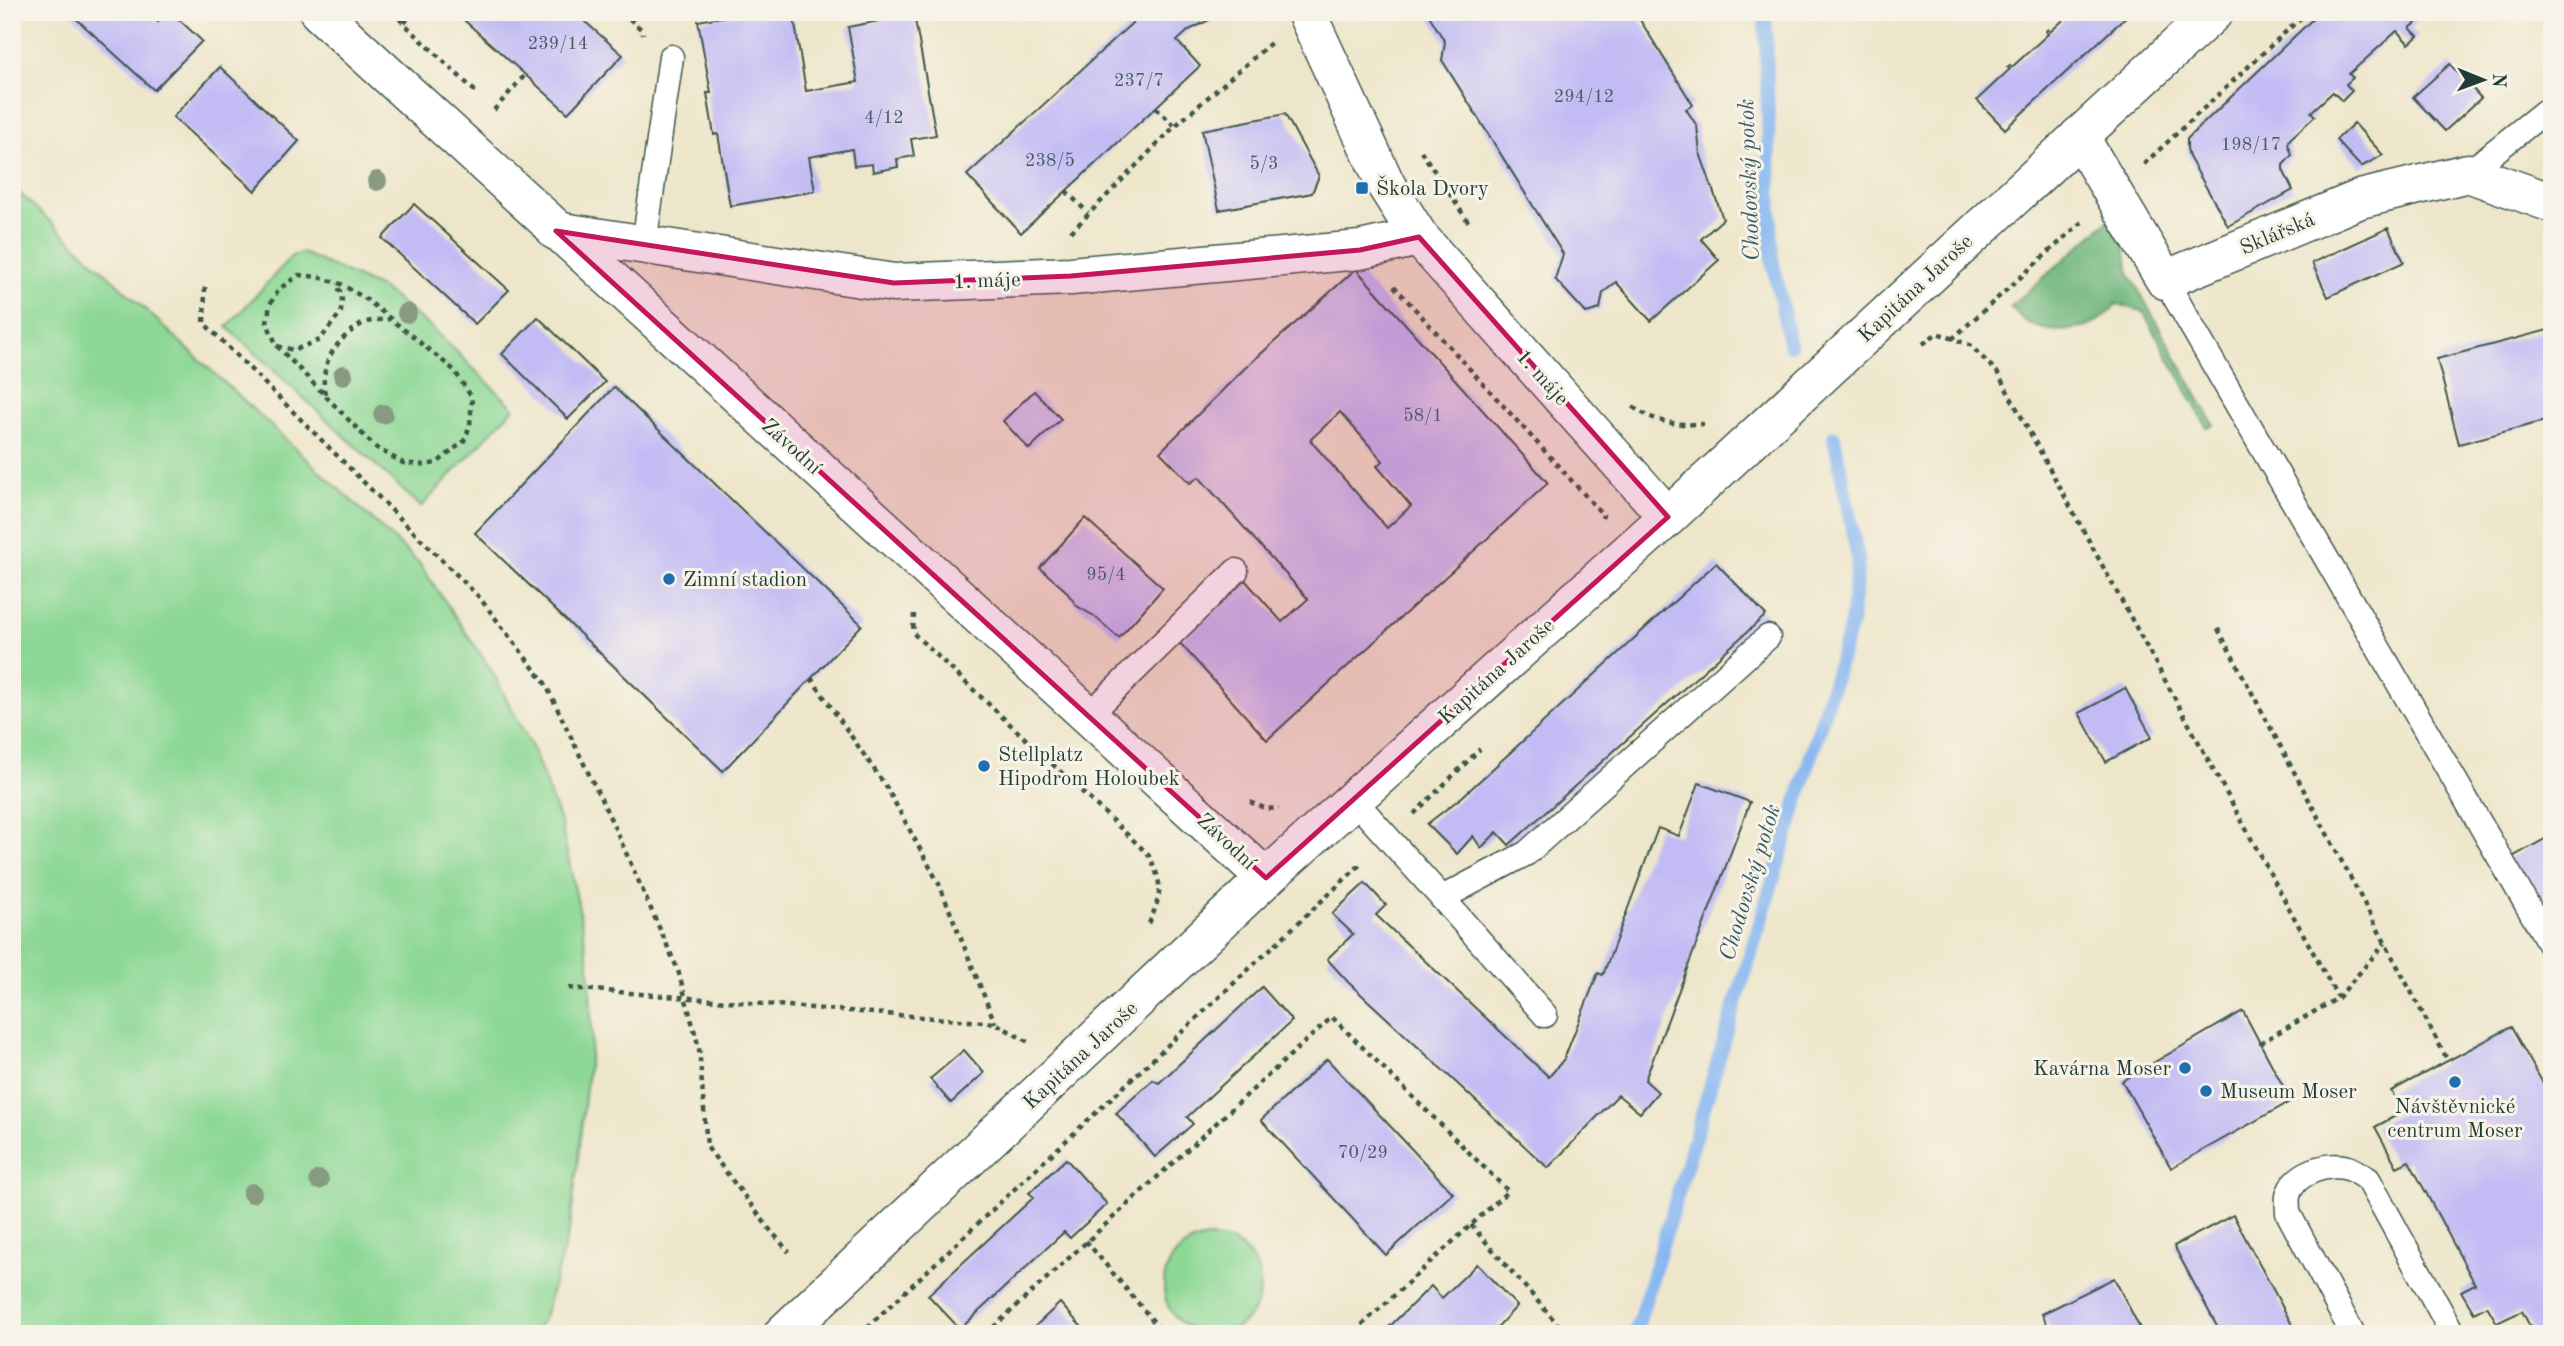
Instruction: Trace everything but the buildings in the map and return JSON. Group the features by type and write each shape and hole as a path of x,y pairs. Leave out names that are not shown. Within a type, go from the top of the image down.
{"street":[{"name":"Závodní","path":"319,12 1266,878"},
{"name":"Kapitána Jaroše","path":"783,1334 1266,878 1668,517 2214,12"},
{"name":"1. máje","path":"1292,24 1386,186 1419,237 1668,517"},
{"path":"2080,136 2165,280"},
{"path":"2468,173 2552,203"},
{"name":"Sklářská","path":"2165,280 2360,199 2468,173"},
{"name":"1. máje","path":"556,231 894,283 1071,276 1360,250 1419,237"}],"lane":[{"path":"644,244 671,57"},
{"path":"2468,173 2544,112 2552,111"},
{"path":"2165,280 2552,948"},
{"path":"1090,715 1236,571"},
{"path":"1442,898 1527,853 1768,637"},
{"path":"1353,799 1545,1015"},
{"path":"2353,1334 2287,1213 2288,1195 2297,1180 2314,1170 2331,1166 2349,1168 2368,1179 2453,1334"}],"path":[{"path":"392,12 504,119"},
{"path":"404,23 415,12"},
{"path":"622,12 642,30 643,40"},
{"path":"1029,279 1088,213 1175,126 1292,24"},
{"path":"494,110 525,75"},
{"path":"1156,108 1175,126"},
{"path":"1414,140 1475,231"},
{"path":"1066,191 1088,213"},
{"path":"1360,250 1603,515 1600,525"},
{"path":"299,275 336,282 366,299 454,370 464,383 472,398 473,413 464,441 436,463 402,463 375,447 276,346 267,323 270,304 279,289 299,275"},
{"path":"276,346 294,349 320,340 341,312 342,298 336,282"},
{"path":"205,287 204,323 479,597 545,683 615,828 678,970 699,1048 707,1147 789,1252"},
{"path":"325,396 323,370 334,348 363,323 390,319"},
{"path":"1937,333 1970,345 1997,372 2337,999"},
{"path":"1625,398 1633,408 1655,421 1671,424 1712,424"},
{"path":"2218,629 2448,1061"},
{"path":"811,678 887,788 939,884 995,1023"},
{"path":"1244,799 1267,809 1287,807"},
{"path":"2260,1043 2337,999 2385,943"},
{"path":"569,988 995,1023 1040,1049"},
{"path":"986,1334 1332,1017 1508,1191 1352,1334"},
{"path":"1471,1225 1561,1328 1555,1334"},
{"path":"1086,1241 1164,1334"}],"highlighted area":[{"path":"556,231 894,283 1071,276 1360,250 1419,237 1668,517 1266,878"}],"green space":[{"path":"12,186 419,563 490,668 532,747 561,824 578,904 589,963 592,1037 570,1227 544,1317 535,1334 12,1334"},
{"path":"2107,222 2125,245 2129,273 2214,425 2207,428 2143,311 2116,304 2099,320 2087,326 2062,331 2038,327 2010,307"},
{"path":"303,253 383,289 433,329 514,408 421,507 227,327 292,256"},
{"path":"1212,1238 1230,1241 1246,1252 1257,1268 1260,1286 1257,1304 1246,1320 1230,1331 1212,1334 1194,1331 1178,1320 1167,1304 1164,1286 1167,1268 1178,1252 1194,1241"}],"waterway":[{"name":"Chodovský potok","path":"1765,12 1772,258 1790,345"},
{"name":"Chodovský potok","path":"1635,1334 1851,624 1858,559 1834,437"}],"place":[{"name":"Škola Dvory","path":"1362,188"},
{"name":"Zimní stadion","path":"669,579"},
{"name":"Stellplatz Hipodrom Holoubek","path":"984,766"},
{"name":"Kavárna Moser","path":"2185,1068"},
{"name":"Návštěvnické centrum Moser","path":"2455,1082"},
{"name":"Museum Moser","path":"2206,1091"}]}
